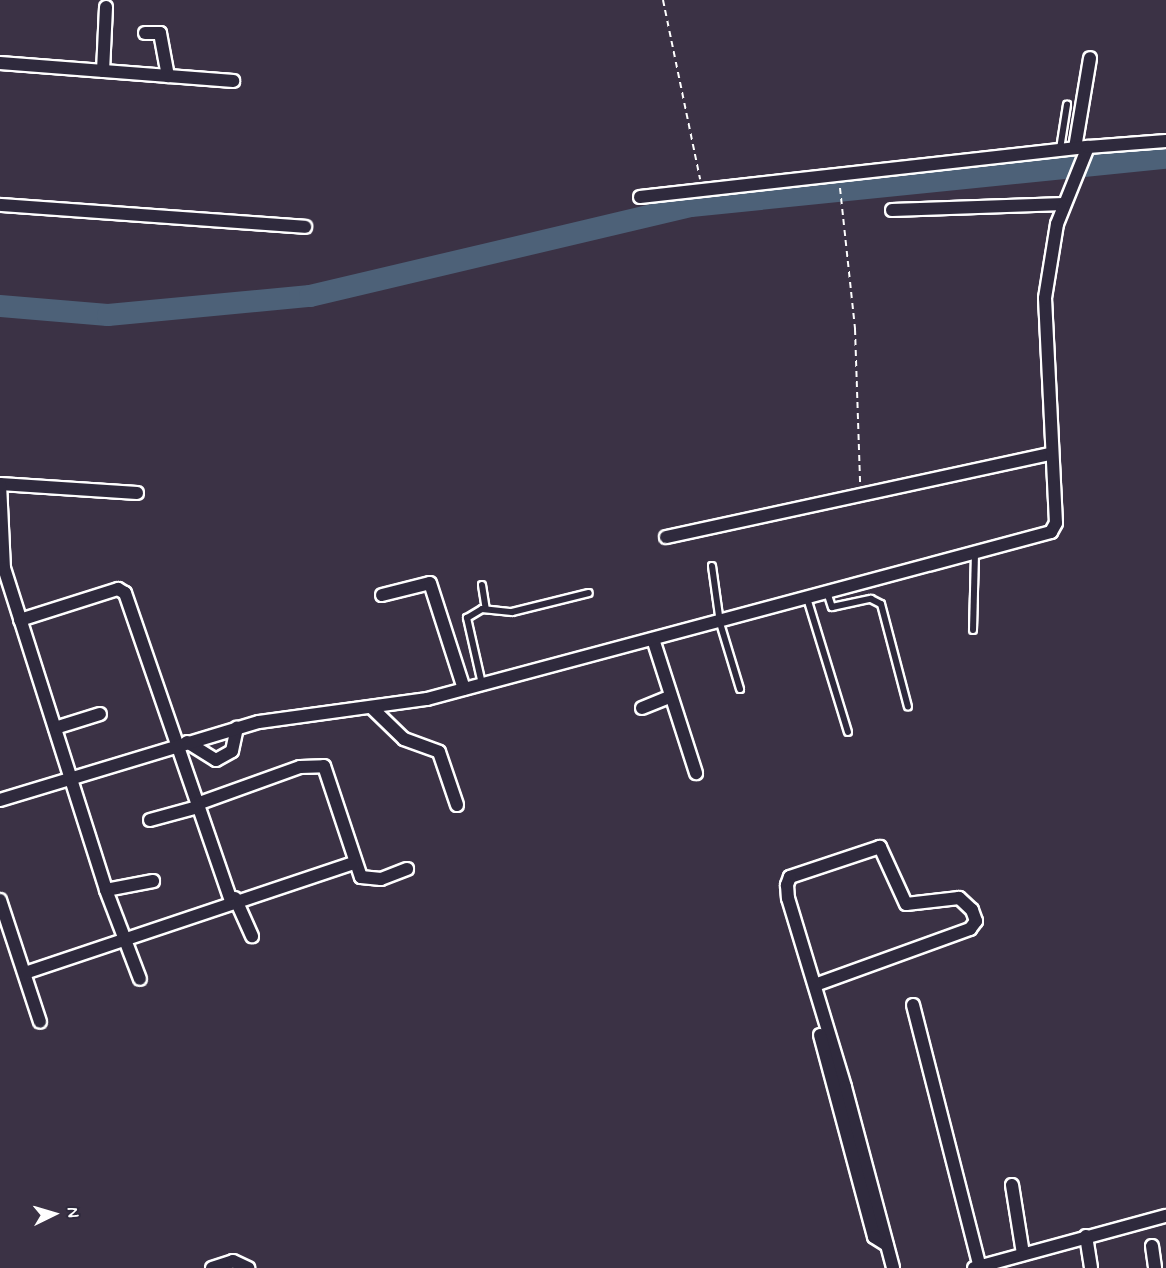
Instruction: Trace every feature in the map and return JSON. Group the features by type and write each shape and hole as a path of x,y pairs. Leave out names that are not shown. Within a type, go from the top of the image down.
{"street":[{"path":"103,71 106,7"},
{"path":"145,33 160,33 168,76"},
{"path":"0,800 237,728 371,707 482,685 720,623 1051,532 1056,523 1045,298 1064,204 1083,150 1090,58"},
{"path":"0,63 233,81"},
{"path":"640,197 1060,149 1083,150 1166,141"},
{"path":"892,210 1064,204"},
{"path":"0,205 305,227"},
{"path":"666,537 1051,454"},
{"path":"137,493 0,484 4,568 106,890 140,979"},
{"path":"382,595 430,583 464,689"},
{"path":"20,620 118,590 125,593 182,744 197,805 233,899 252,936"},
{"path":"653,639 696,773"},
{"path":"642,708 671,696"},
{"path":"371,707 404,739 439,752 457,805"},
{"path":"55,728 100,714"},
{"path":"182,744 216,760 232,752 237,728"},
{"path":"150,820 300,767 324,766 353,863 361,877 370,879 407,869"},
{"path":"814,985 970,929 976,921 972,909 959,898 906,904 880,847 790,877 788,898 893,1268"},
{"path":"25,973 233,899 353,863"},
{"path":"106,890 153,881"},
{"path":"0,900 40,1022"},
{"path":"913,1005 977,1267 1166,1216"},
{"path":"819,1035 874,1237 887,1245"},
{"path":"1012,1185 1023,1254"},
{"path":"1086,1236 1091,1268"},
{"path":"1152,1246 1155,1268"},
{"path":"212,1268 233,1261 248,1268"}],"lane":[{"path":"1060,149 1067,105"},
{"path":"973,630 975,554"},
{"path":"712,566 720,623 740,689"},
{"path":"482,585 486,609"},
{"path":"827,592 832,607 871,599 881,604 908,707"},
{"path":"482,685 464,623 486,609 512,612 590,593"},
{"path":"807,598 848,732"}],"path":[{"path":"663,0 703,190"},
{"path":"839,180 855,329 860,483"}],"waterway":[{"path":"0,306 108,315 310,296 691,206 1166,158"}]}
